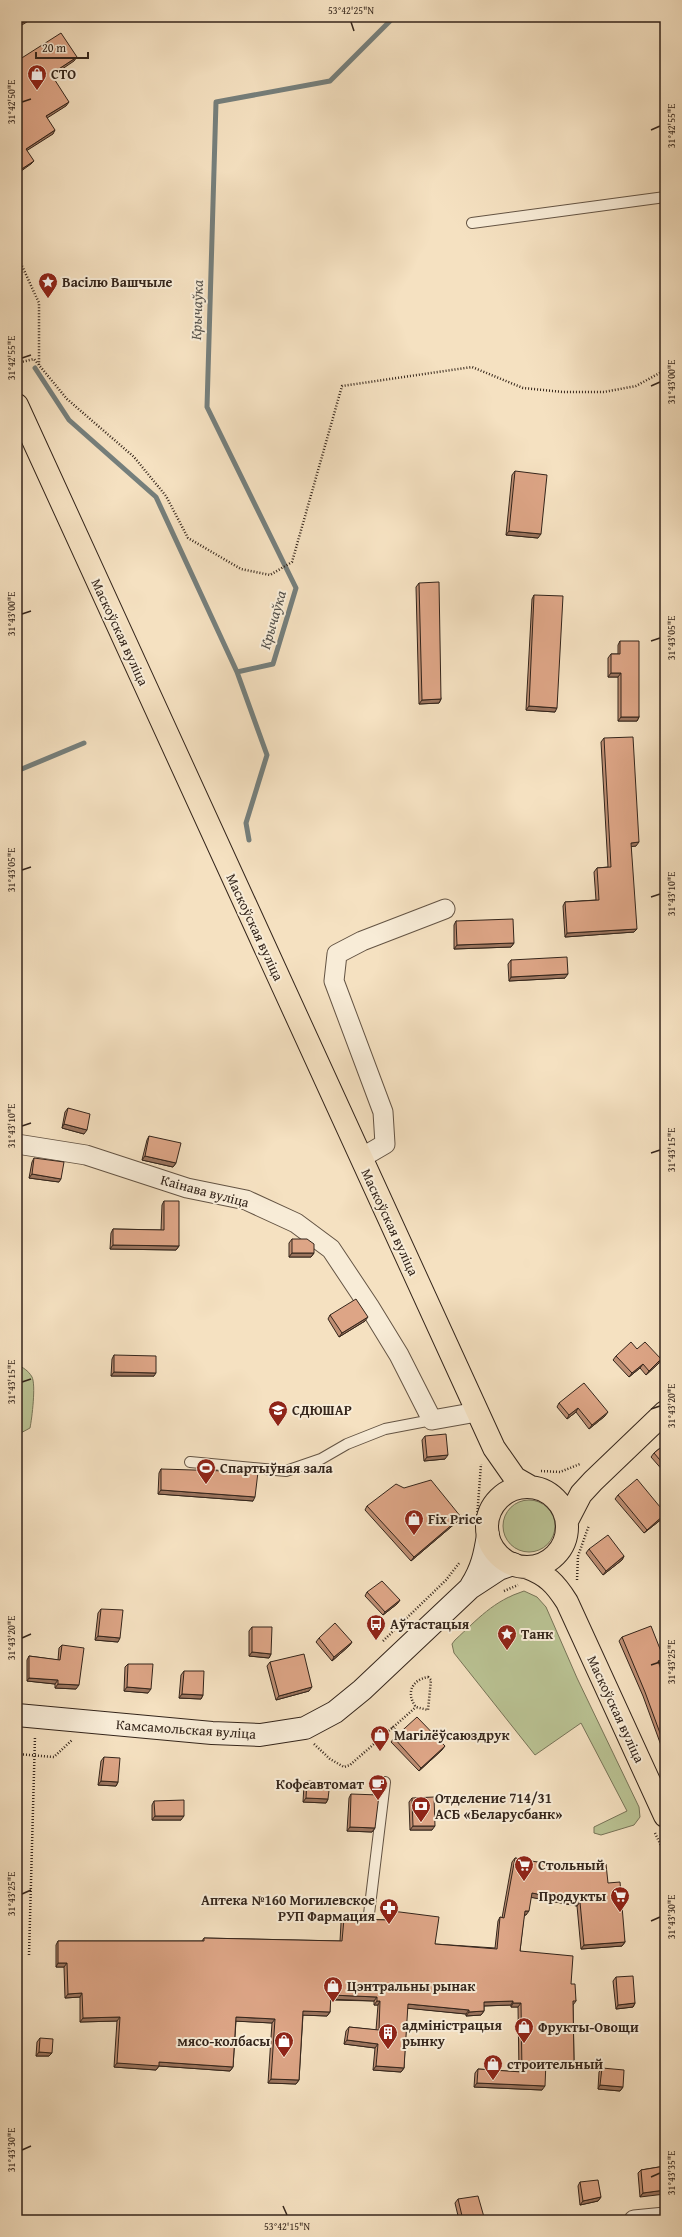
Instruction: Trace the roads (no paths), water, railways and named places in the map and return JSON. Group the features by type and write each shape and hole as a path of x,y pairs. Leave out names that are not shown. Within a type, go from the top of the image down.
{"main road":[{"name":"Маскоўская вуліца","path":"17,405 494,1448 514,1478 535,1488"},
{"path":"593,1481 574,1489 560,1491 535,1488 514,1488 502,1496 492,1507 488,1520 488,1535 497,1552 521,1572 542,1564 556,1556 581,1494 665,1412"},
{"name":"Маскоўская вуліца","path":"492,1507 497,1488 498,1470 494,1448"},
{"path":"535,1488 554,1496 563,1508 566,1532"},
{"name":"Маскоўская вуліца","path":"566,1532 561,1566 567,1602"},
{"name":"Камсамольская вуліца","path":"470,1588 479,1574 484,1559 488,1535"},
{"name":"Камсамольская вуліца","path":"26,1716 260,1735 305,1728 336,1712 362,1690 470,1588 499,1569 521,1572"},
{"name":"Маскоўская вуліца","path":"521,1572 539,1572 556,1584 567,1602 660,1823"}],"street":[{"path":"361,1158 385,1144 383,1112 334,981 337,954 362,941 445,910"},
{"name":"Каінава вуліца","path":"17,1144 86,1155 187,1188 246,1200 296,1223 331,1249 380,1324 432,1420"},
{"path":"432,1420 477,1412"},
{"path":"634,2220 665,2217"}],"lane":[{"path":"472,223 665,197"},
{"path":"190,1462 286,1471 321,1459 347,1444 385,1429 432,1420"},
{"path":"370,1914 385,1782"}],"waterway":[{"name":"Крычаўка","path":"237,672 273,664 296,588 207,407 216,102 330,81 394,17"},
{"path":"35,368 69,420 156,497 237,672 267,755 246,823 249,840"},
{"name":"Крычаўка","path":"17,771 84,743"}],"place":[{"name":"СТО","path":"37,91"},
{"name":"Васілю Вашчыле","path":"48,299"},
{"name":"СДЮШАР","path":"278,1427"},
{"name":"Спартыўная зала","path":"206,1485"},
{"name":"Fix Price","path":"414,1536"},
{"name":"Аўтастацыя","path":"376,1641"},
{"name":"Танк","path":"507,1651"},
{"name":"Магілёўсаюздрук","path":"380,1752"},
{"name":"Кофеавтомат","path":"378,1801"},
{"name":"Отделение 714/31 АСБ «Беларусбанк»","path":"421,1823"},
{"name":"Стольный","path":"524,1882"},
{"name":"Продукты","path":"620,1913"},
{"name":"Аптека №160 Могилевское РУП Фармация","path":"389,1925"},
{"name":"Цэнтральны рынак","path":"333,2003"},
{"name":"Фрукты-Овощи","path":"524,2044"},
{"name":"адміністрацыя рынку","path":"388,2050"},
{"name":"мясо-колбасы","path":"284,2058"},
{"name":"строительный","path":"493,2081"}]}
